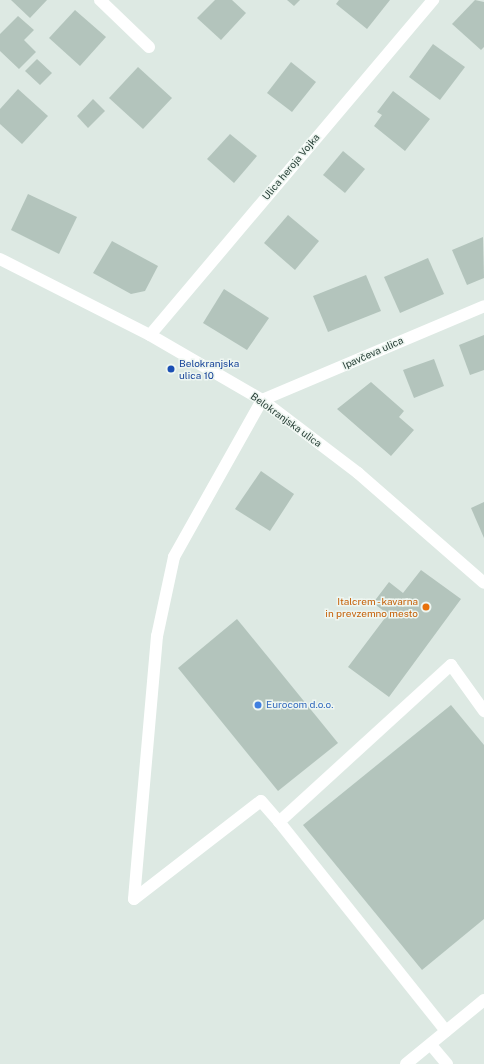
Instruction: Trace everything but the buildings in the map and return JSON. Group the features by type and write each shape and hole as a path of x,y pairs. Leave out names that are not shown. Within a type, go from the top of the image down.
{"street":[{"path":"100,0 149,47"},
{"name":"Ulica heroja Vojka","path":"150,334 433,0"},
{"name":"Belokranjska ulica","path":"0,259 150,334 262,400 358,473 484,582"},
{"name":"Ipavčeva ulica","path":"262,400 484,306"},
{"path":"262,400 174,557 157,636 134,899 261,801 446,1031"},
{"path":"279,822 451,665 484,711"},
{"path":"406,1064 484,1000"},
{"path":"431,1044 447,1064"}],"place":[{"name":"Belokranjska ulica 10","path":"171,369"},
{"name":"Italcrem - kavarna in prevzemno mesto","path":"426,607"},
{"name":"Eurocom d.o.o.","path":"258,705"}]}
